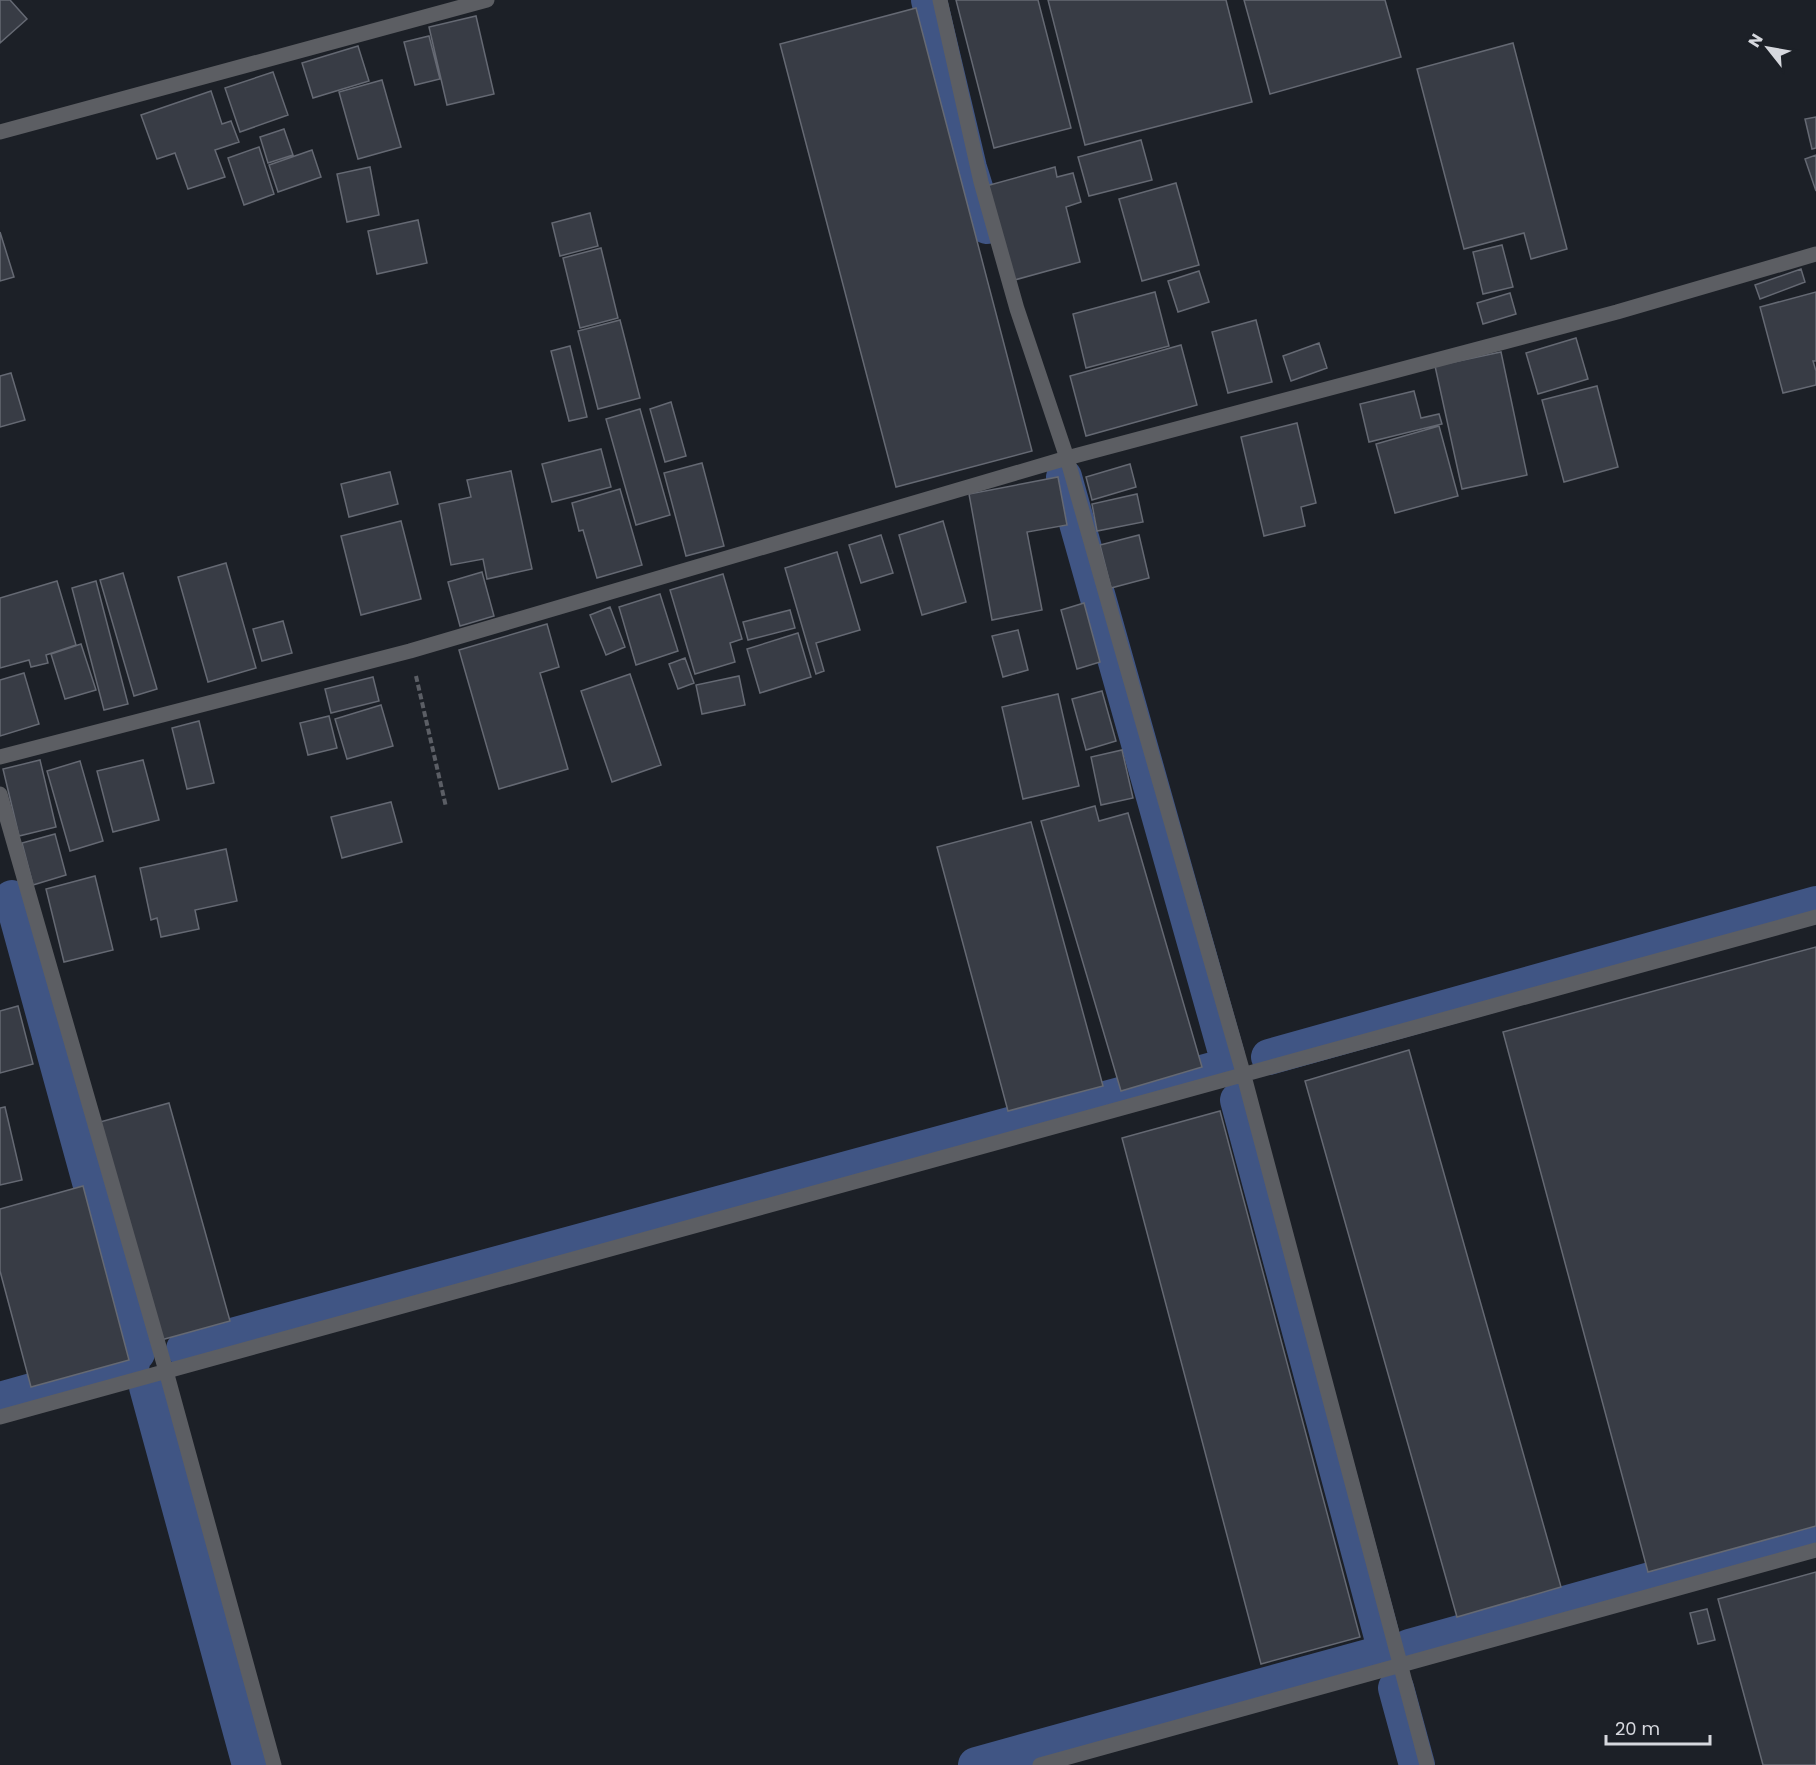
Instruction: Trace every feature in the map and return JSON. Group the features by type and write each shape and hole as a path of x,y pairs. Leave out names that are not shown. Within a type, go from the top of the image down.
{"street":[{"path":"0,132 487,0"},
{"path":"940,0 981,182 1017,309 1067,458 1244,1076 1427,1765"},
{"path":"0,757 410,651 1067,458 1605,315 1816,254"},
{"path":"0,794 166,1371 274,1765"},
{"path":"0,1417 1816,917"},
{"path":"1041,1765 1816,1550"}],"path":[{"path":"410,651 446,807"}],"building":[{"path":"0,0 10,0 27,19 0,43"},
{"path":"956,0 1038,0 1071,128 994,148"},
{"path":"1048,0 1226,0 1252,102 1085,145"},
{"path":"1244,0 1385,0 1401,57 1270,94"},
{"path":"916,8 1032,451 896,487 780,44"},
{"path":"476,16 494,94 447,105 429,27"},
{"path":"429,36 440,79 415,85 404,42"},
{"path":"1513,43 1567,249 1531,259 1524,233 1464,249 1417,69"},
{"path":"358,46 369,81 313,98 302,63"},
{"path":"273,72 288,115 240,132 225,88"},
{"path":"382,80 401,147 358,159 339,92"},
{"path":"211,91 222,124 231,121 239,142 215,150 225,177 188,189 175,153 157,159 141,115"},
{"path":"1816,117 1816,148 1812,149 1805,119"},
{"path":"284,129 293,155 268,163 260,137"},
{"path":"1141,140 1152,180 1089,196 1078,157"},
{"path":"259,147 274,194 244,205 228,158"},
{"path":"312,150 321,177 278,192 269,165"},
{"path":"1816,155 1816,191 1805,159"},
{"path":"370,167 379,215 347,222 337,174"},
{"path":"1055,167 1057,177 1073,173 1081,202 1066,207 1080,262 1011,281 986,186"},
{"path":"1176,183 1199,265 1142,281 1119,199"},
{"path":"590,213 598,246 560,256 552,223"},
{"path":"418,220 427,263 377,274 368,231"},
{"path":"0,232 14,277 0,281"},
{"path":"1502,245 1513,287 1483,294 1473,252"},
{"path":"601,248 618,318 580,328 563,258"},
{"path":"1801,269 1805,282 1760,299 1755,285"},
{"path":"1199,271 1209,302 1178,312 1168,281"},
{"path":"1155,292 1169,346 1086,368 1073,314"},
{"path":"1816,292 1816,361 1813,361 1816,385 1783,393 1760,307"},
{"path":"1510,293 1516,314 1483,324 1477,303"},
{"path":"620,320 640,398 598,409 578,331"},
{"path":"1256,320 1272,382 1228,393 1212,332"},
{"path":"1576,338 1588,379 1538,394 1526,353"},
{"path":"1319,343 1327,368 1291,381 1283,356"},
{"path":"1181,345 1197,405 1086,436 1070,376"},
{"path":"570,346 587,417 569,421 551,351"},
{"path":"1501,352 1527,475 1462,489 1435,366"},
{"path":"11,373 25,420 0,427 0,376"},
{"path":"1597,386 1618,467 1564,482 1542,400"},
{"path":"1414,391 1421,418 1439,414 1442,424 1369,442 1360,404"},
{"path":"671,402 686,456 665,462 650,409"},
{"path":"640,409 670,515 636,525 606,419"},
{"path":"1297,423 1316,503 1301,507 1305,526 1264,536 1241,437"},
{"path":"1439,426 1458,496 1395,513 1376,444"},
{"path":"601,449 611,487 552,502 542,464"},
{"path":"702,463 724,546 686,556 664,473"},
{"path":"1130,464 1136,487 1092,500 1086,477"},
{"path":"511,471 532,569 487,579 483,559 451,565 439,504 471,497 467,480"},
{"path":"390,472 398,504 349,517 341,484"},
{"path":"1058,477 1067,525 1027,532 1042,610 992,620 969,494"},
{"path":"620,489 642,565 597,578 583,530 579,531 572,503"},
{"path":"1137,494 1143,522 1097,531 1092,504"},
{"path":"401,521 421,599 361,615 341,536"},
{"path":"943,521 966,602 922,615 899,535"},
{"path":"881,535 893,573 861,583 849,545"},
{"path":"1139,535 1149,578 1111,588 1100,545"},
{"path":"837,552 860,630 816,643 824,671 816,674 785,568"},
{"path":"226,563 256,668 208,682 178,577"},
{"path":"482,572 494,616 460,626 448,582"},
{"path":"123,573 157,689 134,696 100,580"},
{"path":"723,574 742,639 730,643 735,662 695,674 670,590"},
{"path":"57,581 76,645 46,655 48,663 31,667 29,660 0,668 0,598"},
{"path":"96,581 128,704 104,710 72,588"},
{"path":"660,594 678,651 636,665 619,607"},
{"path":"1084,603 1100,662 1077,669 1061,610"},
{"path":"610,607 625,647 606,655 590,615"},
{"path":"790,610 795,628 748,640 743,622"},
{"path":"283,621 292,653 262,661 253,629"},
{"path":"547,624 559,667 540,673 568,769 499,789 459,650"},
{"path":"1018,630 1028,670 1003,677 992,636"},
{"path":"798,633 811,677 760,693 747,649"},
{"path":"81,644 96,690 65,699 51,654"},
{"path":"685,658 694,683 678,689 669,664"},
{"path":"24,673 39,724 0,736 0,680"},
{"path":"630,674 661,765 612,782 581,691"},
{"path":"739,676 745,705 702,714 696,685"},
{"path":"373,677 379,701 331,713 325,689"},
{"path":"1102,691 1116,741 1086,750 1072,699"},
{"path":"1058,694 1079,786 1023,799 1002,707"},
{"path":"381,705 393,746 347,759 335,719"},
{"path":"329,716 337,748 308,755 300,723"},
{"path":"199,721 214,783 187,789 172,728"},
{"path":"1122,750 1133,798 1101,805 1091,757"},
{"path":"40,760 56,827 19,836 3,769"},
{"path":"143,760 159,820 113,832 97,771"},
{"path":"80,761 103,841 70,851 47,771"},
{"path":"391,802 402,842 342,858 331,817"},
{"path":"1095,806 1099,821 1128,813 1202,1067 1121,1091 1041,821"},
{"path":"1031,822 1103,1086 1008,1111 937,847"},
{"path":"55,834 66,875 33,885 22,843"},
{"path":"226,849 237,901 195,910 199,929 161,937 157,918 151,920 140,868"},
{"path":"95,876 113,950 64,962 46,889"},
{"path":"1816,947 1816,1526 1648,1572 1503,1032"},
{"path":"18,1006 33,1064 0,1073 0,1011"},
{"path":"1409,1050 1561,1587 1457,1617 1305,1081"},
{"path":"169,1103 230,1321 161,1340 100,1122"},
{"path":"5,1107 22,1180 0,1185 0,1108"},
{"path":"1220,1111 1360,1637 1261,1664 1122,1138"},
{"path":"83,1186 129,1360 31,1387 0,1271 0,1209"},
{"path":"1816,1572 1816,1765 1763,1765 1718,1599"},
{"path":"1707,1609 1715,1640 1698,1644 1690,1613"}],"waterway":[{"path":"929,0 969,168 987,226"},
{"path":"1064,477 1227,1056"},
{"path":"12,898 137,1353"},
{"path":"1269,1057 1816,904"},
{"path":"184,1349 1216,1069"},
{"path":"976,1765 1386,1652 1238,1100"},
{"path":"0,1400 132,1363"},
{"path":"147,1387 250,1765"},
{"path":"1409,1647 1816,1534"},
{"path":"1396,1688 1417,1765"}]}
